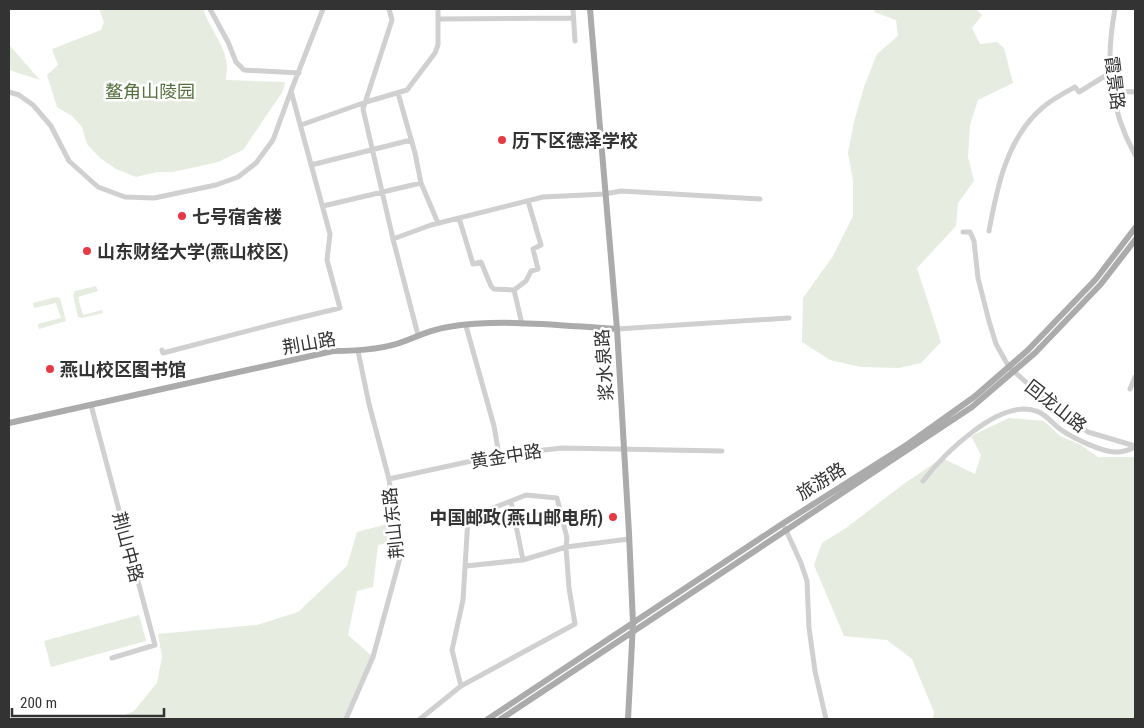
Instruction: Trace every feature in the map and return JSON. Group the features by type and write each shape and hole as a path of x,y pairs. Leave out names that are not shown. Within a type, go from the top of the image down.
{"main road":[{"name":"浆水泉路","path":"590,9 604,194 617,329 629,539 633,646 628,719"},
{"name":"旅游路","path":"488,719 782,524 908,444 974,396 1009,367 1096,279 1135,228"},
{"name":"旅游路","path":"501,719 972,407 1014,373 1035,353 1101,284 1135,240"},
{"name":"荆山路","path":"9,423 333,352 358,351 404,342 430,330 450,326 522,324 617,329"}],"street":[{"path":"210,9 240,68 244,70 299,72"},
{"path":"9,92 19,95 33,105 51,126 69,160 98,187 125,197 154,198 216,185 238,177 256,163 273,140 324,9"},
{"path":"389,9 392,20 363,109 393,239 418,335"},
{"path":"301,125 407,90 435,53 438,44 438,9"},
{"path":"573,9 575,41"},
{"name":"霞景路","path":"1115,9 1110,73 1115,109 1135,155"},
{"path":"438,19 573,18"},
{"path":"989,231 1004,168 1019,134 1032,117 1056,97 1075,87 1079,92 1110,73"},
{"path":"162,350 163,353 340,308 327,260 330,234 291,90"},
{"path":"1113,91 1135,92"},
{"path":"398,93 421,183 438,223"},
{"path":"311,165 410,140"},
{"path":"323,206 421,183"},
{"path":"393,239 438,223 543,197 604,194 621,190 760,199"},
{"path":"460,218 473,264 481,262 494,289 514,290 526,281 531,271 538,269 533,249 541,245 528,201"},
{"name":"回龙山路","path":"963,232 970,232 974,241 978,278 987,312 996,344 1009,367 1054,407 1088,432 1135,447"},
{"path":"514,290 522,324"},
{"path":"617,329 790,318"},
{"path":"466,326 494,426 499,455"},
{"name":"荆山东路","path":"346,719 373,657 400,558 389,479 369,404 358,351"},
{"path":"1130,389 1135,377"},
{"name":"荆山中路","path":"91,405 155,645 112,658"},
{"path":"923,481 939,462 979,428 1004,413 1015,410 1036,411 1048,417 1060,429 1102,449 1115,452 1135,447"},
{"name":"黄金中路","path":"389,479 499,455 562,448 722,451"},
{"path":"420,719 461,686 575,624 569,588 567,538 557,498 526,495 468,518 463,600 452,650 461,686"},
{"path":"511,501 523,560"},
{"path":"782,524 801,563 807,581 809,628 826,719"},
{"path":"466,566 523,560 566,547 629,539"}],"green space":[{"name":"鳌角山陵园","path":"99,9 203,9 224,53 227,65 226,80 285,82 283,91 243,150 218,162 173,172 157,172 136,177 116,169 100,158 87,144 82,127 72,116 57,107 47,75 58,65 52,49 101,30 104,22"},
{"path":"875,9 976,9 982,15 972,28 980,44 997,42 1004,48 1013,83 978,100 970,125 968,157 974,181 958,203 956,226 917,268 941,342 921,363 899,368 861,367 830,360 802,342 803,298 833,256 853,216 853,181 848,153 864,87 877,54 898,36 896,20 874,12"},
{"path":"9,45 40,80 9,70"},
{"path":"96,286 98,291 78,297 83,315 102,310 103,313 82,318 78,317 73,295 75,291"},
{"path":"56,297 60,298 66,321 39,329 38,324 61,318 56,303 34,308 33,303"},
{"path":"1009,418 1044,421 1060,436 1081,445 1098,457 1135,457 1135,719 933,719 934,712 912,659 887,640 844,636 814,565 822,543 846,528 905,483 942,458 975,474 981,455 971,436"},
{"path":"391,523 395,541 378,545 373,587 357,591 348,635 373,657 346,719 116,719 134,711 157,683 162,657 158,634 257,625 298,612 347,566 357,532"},
{"path":"139,615 146,641 51,667 44,641"}],"place":[{"name":"历下区德泽学校","path":"502,140"},
{"name":"七号宿舍楼","path":"182,216"},
{"name":"山东财经大学(燕山校区)","path":"87,251"},
{"name":"燕山校区图书馆","path":"50,369"},
{"name":"中国邮政(燕山邮电所)","path":"613,517"}]}
